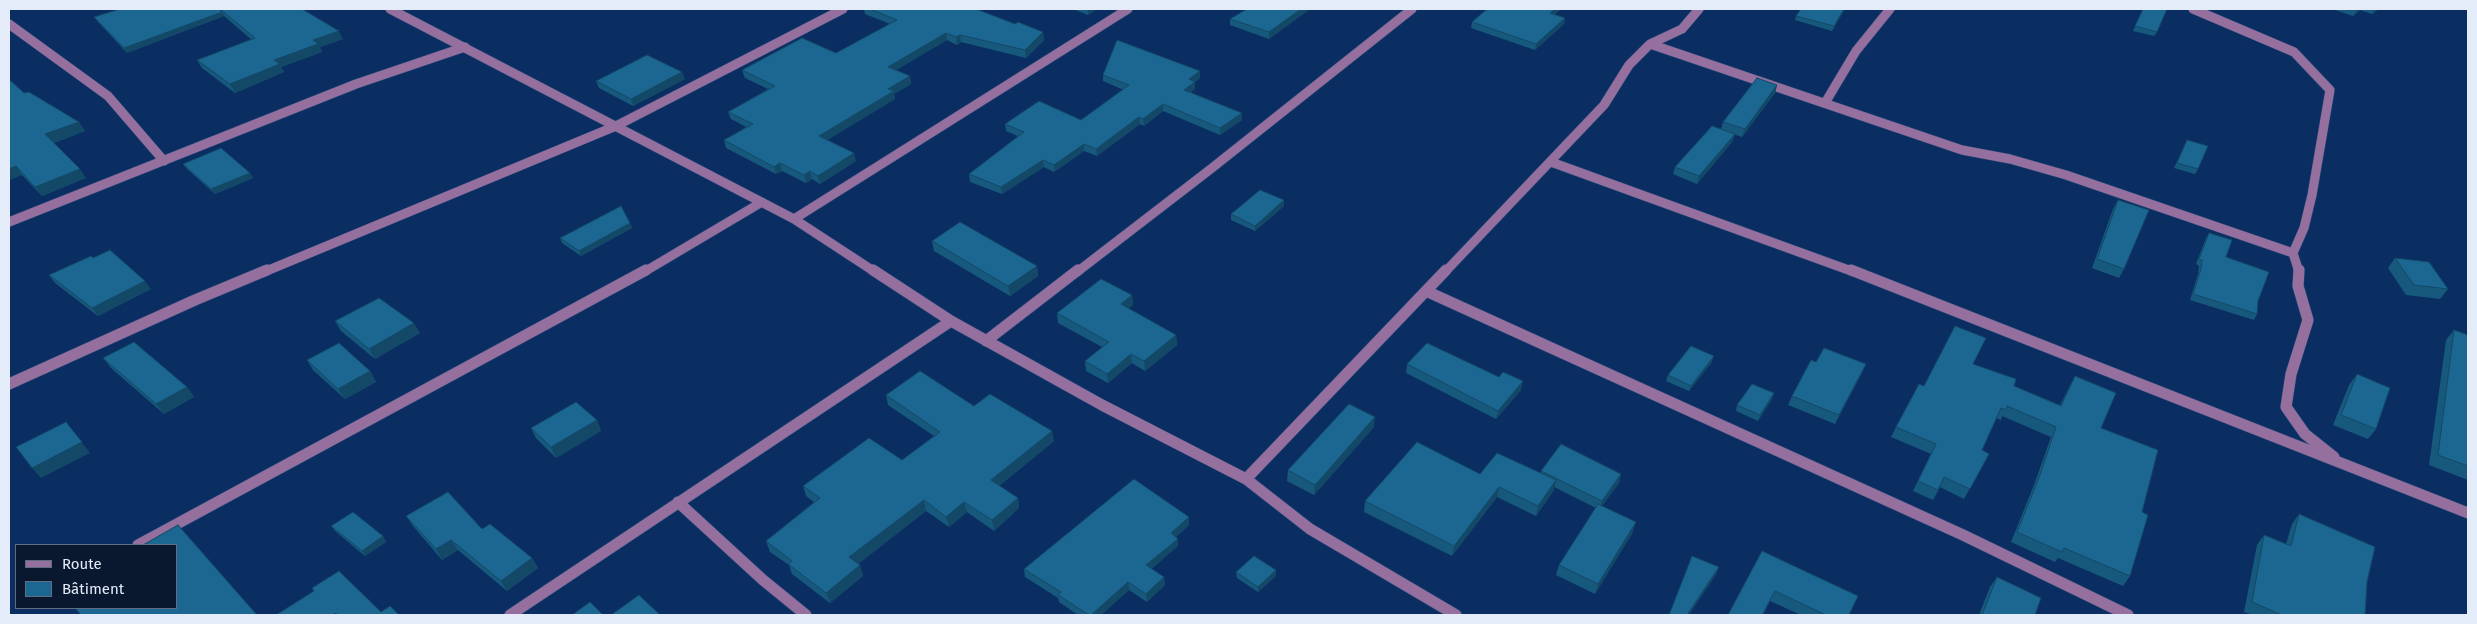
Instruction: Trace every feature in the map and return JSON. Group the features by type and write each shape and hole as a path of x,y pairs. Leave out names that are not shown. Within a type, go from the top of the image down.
{"street":[{"path":"390,9 794,218 951,321 1102,405 1246,479 1310,529 1456,615"},
{"path":"9,384 204,296 616,126 843,9"},
{"path":"794,218 1128,9"},
{"path":"986,341 1191,184 1412,9"},
{"path":"1246,479 1604,105 1629,65 1650,44 1682,29 1699,9"},
{"path":"1825,103 1856,51 1890,9"},
{"path":"2193,9 2294,52 2330,90 2312,194 2305,217 2304,228 2293,253 2299,270 2298,286 2308,320 2293,365 2286,407 2305,434 2342,464"},
{"path":"9,24 108,96 164,161"},
{"path":"1650,44 1962,150 2010,159 2066,175 2293,253"},
{"path":"9,222 356,84 465,47"},
{"path":"1551,162 1872,278 2468,513"},
{"path":"140,544 654,266 762,202"},
{"path":"1426,292 1963,535 2128,615"},
{"path":"510,615 951,321"},
{"path":"678,502 763,580 806,615"}],"building":[{"path":"120,9 219,9 222,12 124,48 94,17"},
{"path":"220,9 302,9 339,31 313,40 318,44 274,60 280,64 230,84 197,60 255,38"},
{"path":"870,9 976,9 1015,24 1018,22 1043,32 1025,50 960,35 956,37 946,33 888,67 910,76 888,89 894,91 819,136 854,153 818,176 810,171 804,175 780,163 774,167 724,140 753,124 728,112 775,86 742,70 802,38 836,53 897,20"},
{"path":"1247,9 1301,9 1269,32 1230,19"},
{"path":"1487,9 1556,9 1550,13 1565,18 1536,44 1472,22"},
{"path":"1801,9 1844,9 1834,26 1796,16"},
{"path":"2143,9 2167,9 2157,32 2135,26"},
{"path":"1117,40 1200,71 1189,79 1195,82 1184,90 1242,113 1220,128 1163,104 1143,119 1139,117 1096,149 1084,144 1054,165 1043,160 1001,187 969,174 1024,132 1005,124 1039,101 1081,120 1129,85 1103,75"},
{"path":"647,55 682,72 631,99 596,81"},
{"path":"1757,78 1777,85 1745,129 1723,122"},
{"path":"11,81 24,93 29,92 79,122 45,134 80,169 35,187 16,166 9,169 9,82"},
{"path":"1712,126 1735,134 1699,176 1675,167"},
{"path":"2187,140 2208,146 2198,169 2177,163"},
{"path":"221,148 250,173 211,189 183,164"},
{"path":"1260,190 1284,200 1255,226 1231,214"},
{"path":"2118,200 2149,210 2124,269 2097,259"},
{"path":"621,206 630,223 579,251 560,238"},
{"path":"960,222 1037,266 1008,286 932,241"},
{"path":"2209,233 2232,240 2226,257 2269,272 2258,301 2257,314 2193,294 2201,269 2202,260 2199,259"},
{"path":"110,250 145,281 92,308 49,275 91,256 93,258"},
{"path":"2395,258 2429,262 2448,289 2414,285"},
{"path":"1101,279 1132,295 1121,304 1176,335 1144,361 1131,354 1107,374 1085,361 1109,342 1057,313"},
{"path":"379,298 414,323 369,349 335,321"},
{"path":"1955,326 1986,338 1973,364 2016,379 2014,386 2061,406 2075,376 2116,393 2101,428 2158,450 2142,512 2148,515 2130,576 2064,548 2062,552 2017,532 2040,475 2056,427 2007,406 2006,410 2001,408 1982,450 1989,454 1970,489 1944,477 1938,490 1918,481 1936,444 1896,427 1919,384 1924,386"},
{"path":"2454,330 2468,335 2468,466 2438,455"},
{"path":"134,342 187,387 156,404 103,358"},
{"path":"339,343 370,371 338,389 307,360"},
{"path":"1427,343 1499,377 1503,372 1523,381 1498,411 1407,364"},
{"path":"1691,346 1714,356 1691,386 1668,375"},
{"path":"1824,348 1866,364 1839,415 1792,396 1811,360 1816,362"},
{"path":"920,371 974,406 990,394 1052,431 991,480 1018,498 992,520 964,502 946,517 924,500 849,557 860,565 826,593 788,564 792,561 766,541 820,498 803,486 869,438 902,460 940,432 886,395"},
{"path":"2357,374 2390,388 2376,429 2341,415"},
{"path":"1752,384 1774,393 1760,415 1737,405"},
{"path":"576,402 597,420 551,447 531,428"},
{"path":"1349,404 1375,417 1315,485 1288,470"},
{"path":"66,422 82,442 32,468 16,447"},
{"path":"1417,442 1480,474 1497,453 1556,480 1538,506 1499,487 1454,546 1365,501"},
{"path":"1561,444 1621,474 1602,501 1541,471"},
{"path":"1134,479 1189,517 1171,533 1178,539 1146,565 1164,577 1146,594 1128,582 1089,615 1058,595 1061,592 1024,569"},
{"path":"448,492 482,529 490,524 532,558 501,581 451,540 436,549 406,516"},
{"path":"1598,504 1636,522 1598,584 1559,565"},
{"path":"353,512 383,536 362,551 331,526"},
{"path":"2299,514 2375,547 2367,582 2365,615 2282,615 2252,602 2264,535 2291,546"},
{"path":"178,525 257,615 81,615 76,609 178,609 178,544 145,544"},
{"path":"1762,551 1858,596 1849,615 1826,615 1775,591 1762,615 1728,615"},
{"path":"1254,556 1276,570 1258,587 1236,572"},
{"path":"1692,556 1719,567 1687,615 1669,615"},
{"path":"339,571 381,612 390,606 399,615 338,615 336,613 332,615 276,615 314,591 312,588"},
{"path":"1997,577 2041,598 2035,615 1982,615"},
{"path":"639,595 660,615 611,615"},
{"path":"590,602 603,615 572,615"}]}
